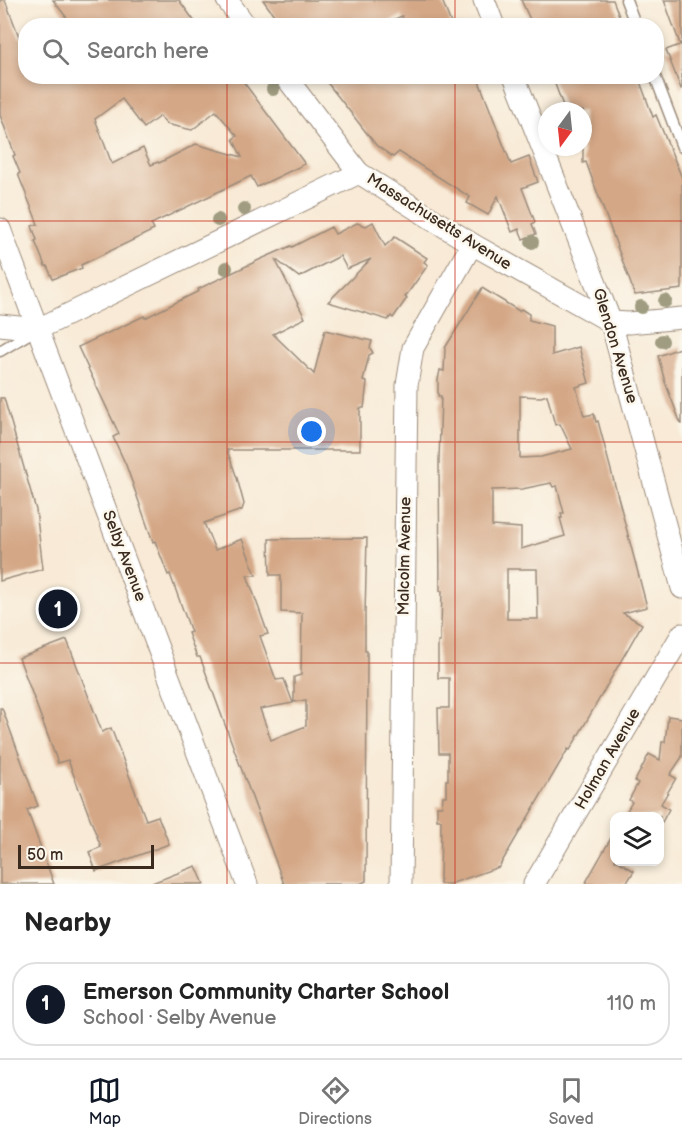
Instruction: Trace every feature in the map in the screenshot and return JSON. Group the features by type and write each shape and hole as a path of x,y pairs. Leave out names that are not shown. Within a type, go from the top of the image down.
{"street":[{"path":"226,0 240,18"},
{"path":"484,0 491,18"},
{"path":"291,84 359,173"},
{"name":"Glendon Avenue","path":"517,84 611,322 682,588"},
{"name":"Massachusetts Avenue","path":"38,328 359,173 472,244 611,322 629,323 682,318"},
{"name":"Selby Avenue","path":"0,229 247,884"},
{"name":"Malcolm Avenue","path":"401,884 407,385 413,348 472,244"},
{"path":"0,325 38,328"},
{"name":"Holman Avenue","path":"534,884 682,634"}],"lane":[{"path":"626,0 633,18"},
{"path":"658,84 682,147"},
{"path":"0,351 38,328"}],"building":[{"path":"0,0 5,0 18,34 18,84 245,84 305,164 257,187 251,176 151,224 154,230 81,265 82,268 53,279 35,241 37,240 32,226 38,224 18,174 20,173 13,156 15,155 0,115","holes":["122,99 144,128 160,116 166,124 192,130 216,111 237,136 233,139 242,157 196,144 151,165 143,148 112,164 95,119"]},
{"path":"53,0 179,0 192,18 67,18"},
{"path":"263,0 442,0 449,18 403,18 402,16 397,18 276,18"},
{"path":"521,0 613,0 620,18 529,18"},
{"path":"664,0 682,0 682,43 680,44"},
{"path":"682,44 682,88 681,89 666,50"},
{"path":"328,84 480,84 511,164 529,157 538,182 522,188 535,222 532,224 536,234 523,239 519,229 512,232 498,196 488,215 467,203 470,197 399,152 393,157 376,145"},
{"path":"555,84 641,84 653,117 656,115 682,178 682,289 635,295 586,162 583,163 583,156 592,156 592,102 562,102"},
{"path":"373,222 385,246 395,237 427,258 424,262 428,265 393,318 391,316 388,320 328,302 371,259 347,269 340,256 299,277 275,259 305,318 273,334 314,374 325,330 372,341 370,348 373,353 369,355 363,381 367,382 364,408 360,408 360,450 227,450 244,504 242,510 204,523 215,550 242,539 256,575 247,575 268,634 260,636 276,680 284,679 293,703 260,709 271,740 306,726 306,700 294,702 294,677 301,675 302,613 281,612 281,575 270,575 269,539 367,538 366,881 360,884 284,884 200,657 197,657 188,633 191,632 170,574 168,575 155,541 153,542 126,465 113,437 119,434 78,347 144,316 145,318 199,291 198,289 331,227 335,234 357,223 366,226"},
{"path":"482,288 519,311 521,309 529,314 529,320 552,326 552,355 579,347 589,383 576,387 584,416 594,414 596,422 598,421 647,607 623,613 642,624 570,750 568,749 499,867 450,884 440,884 441,820 437,820 437,806 442,806 443,796 446,796 448,753 439,753 438,708 449,708 449,678 438,678 442,591 440,591 439,461 441,396 438,396 438,380 440,370 444,371 445,348","holes":["547,395 555,425 560,424 572,449 541,457 520,458 520,396","551,483 553,487 557,486 564,513 561,513 562,518 560,518 565,536 521,549 521,528 492,526 492,490 522,489","507,569 537,569 538,619 507,619"]},
{"path":"682,347 682,424 681,424 658,356"},
{"path":"0,398 4,398 36,510 43,569 0,581"},
{"path":"67,640 102,732 111,728 146,820 158,816 169,844 96,871 89,852 101,847 68,760 58,763 19,658"},
{"path":"0,708 2,708 38,806 27,810 54,884 0,884"},
{"path":"668,716 682,718 682,757 670,775 676,778 661,804 669,809 664,818 664,812 626,812 632,802 629,800 638,783 635,781 649,754 660,760 662,742 665,742"},
{"path":"610,840 610,866 626,866 634,871 626,884 585,884"},
{"path":"196,866 204,884 152,884 152,883"}],"place":[{"name":"Emerson Community Charter School","path":"58,609"}]}
